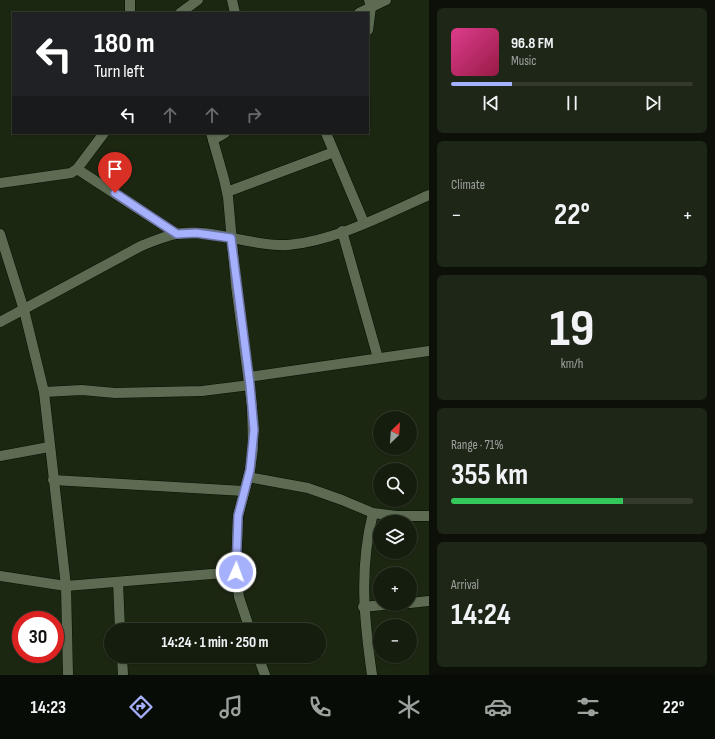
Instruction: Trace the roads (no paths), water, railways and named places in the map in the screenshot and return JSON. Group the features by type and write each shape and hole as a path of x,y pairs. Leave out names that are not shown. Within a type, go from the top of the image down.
{"street":[{"path":"130,0 130,12"},
{"path":"181,12 198,0"},
{"path":"232,0 235,12"},
{"path":"360,12 370,4 386,0"},
{"path":"369,17 370,4"},
{"path":"0,183 71,173 77,169 103,134"},
{"path":"326,134 364,223"},
{"path":"212,136 227,192 231,238 249,381 253,449 248,477 238,516 236,572 239,597 248,623"},
{"path":"227,192 334,152"},
{"path":"77,169 177,234"},
{"path":"0,322 141,246 177,234 196,233 266,244 289,245 321,238 342,231 429,196"},
{"path":"342,231 378,358"},
{"path":"0,234 24,310 44,392 49,447 66,586 68,675"},
{"path":"44,392 82,390 115,393 202,391 378,358 429,351"},
{"path":"0,456 49,447"},
{"path":"248,477 308,488 373,513 397,516 429,516"},
{"path":"53,480 244,491"},
{"path":"372,675 363,607 363,576 368,534 373,513"},
{"path":"0,576 66,586 236,572"},
{"path":"118,582 120,623"},
{"path":"417,602 429,601"},
{"path":"363,607 373,606"},
{"path":"122,663 122,675"},
{"path":"261,663 265,675"}]}
